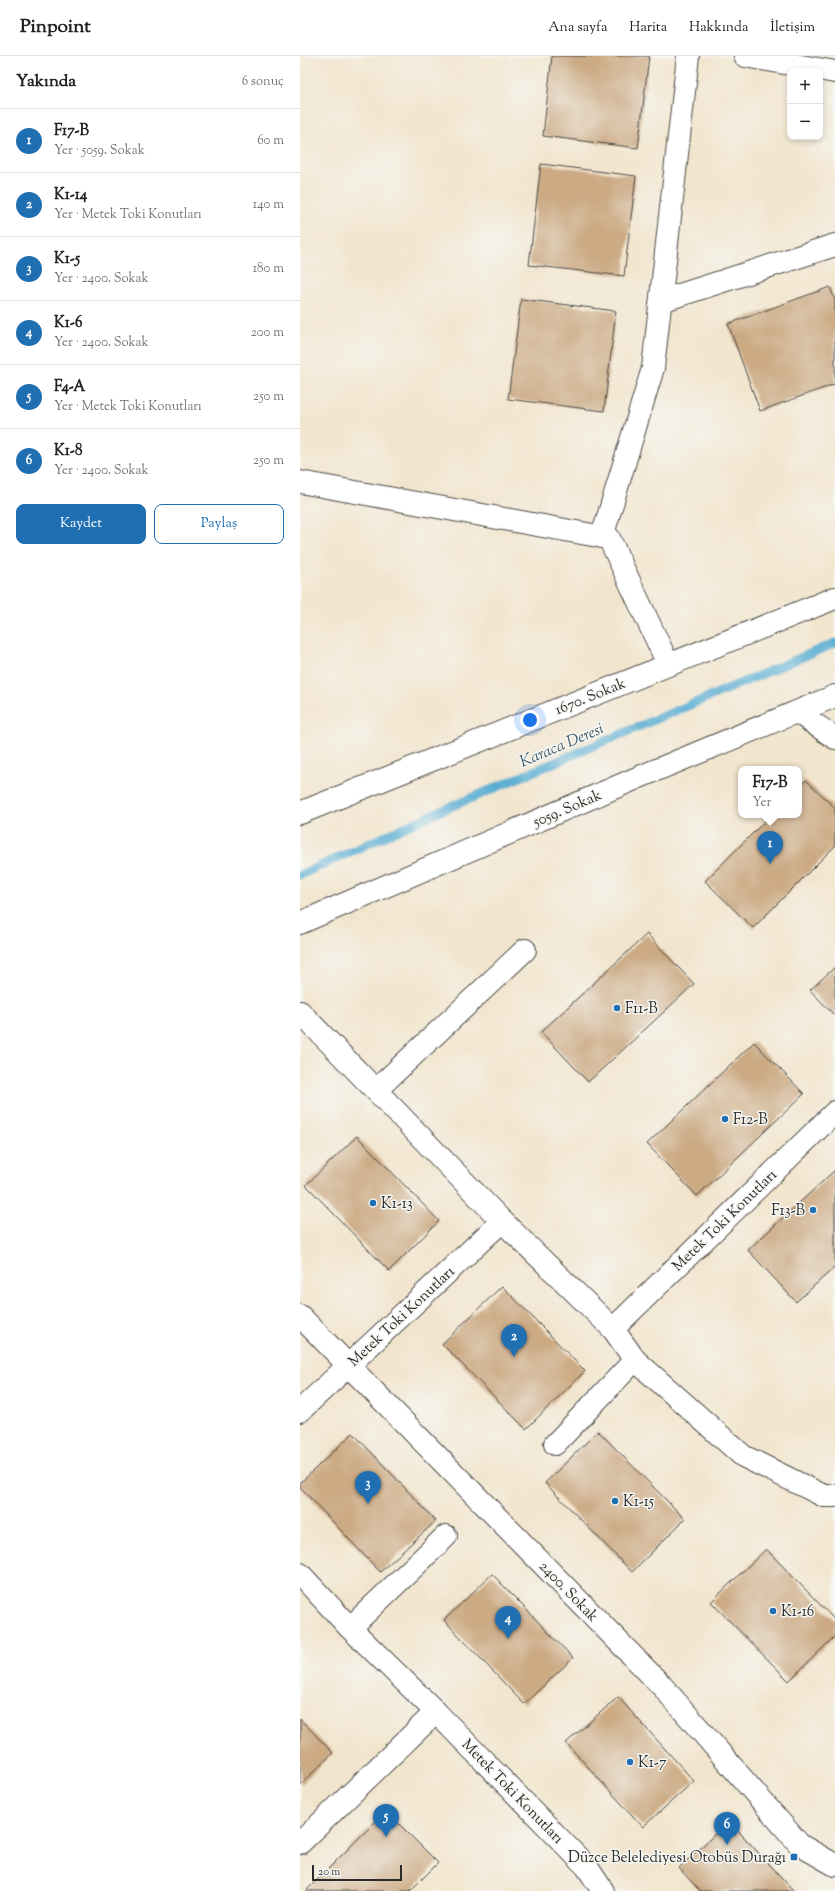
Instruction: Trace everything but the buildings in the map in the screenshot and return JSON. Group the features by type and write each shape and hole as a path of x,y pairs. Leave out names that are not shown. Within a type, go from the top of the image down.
{"street":[{"path":"602,537 653,368 688,56"},
{"path":"745,56 835,72"},
{"path":"661,301 835,245"},
{"path":"300,482 609,538 668,664"},
{"name":"1670. Sokak","path":"300,813 835,598"},
{"name":"5059. Sokak","path":"300,923 629,781 835,696"},
{"path":"797,712 835,738"},
{"path":"376,1090 525,950"},
{"path":"300,1012 502,1221 613,1329 635,1360 743,1456 824,1496 835,1496"},
{"name":"Metek Toki Konutları","path":"613,1329 835,1112"},
{"name":"Metek Toki Konutları","path":"300,1411 502,1221"},
{"name":"2400. Sokak","path":"300,1316 662,1686 800,1845 835,1865"},
{"path":"554,1444 635,1360"},
{"path":"350,1628 446,1536"},
{"name":"Metek Toki Konutları","path":"300,1574 350,1628 436,1712 587,1867 603,1891"},
{"path":"300,1843 436,1712"}],"waterway":[{"name":"Karaca Deresi","path":"300,875 436,813 835,643"}],"place":[{"name":"F17-B","path":"770,864"},
{"name":"F11-B","path":"617,1008"},
{"name":"F12-B","path":"725,1119"},
{"name":"K1-13","path":"373,1203"},
{"name":"F13-B","path":"813,1210"},
{"name":"K1-14","path":"514,1357"},
{"name":"K1-15","path":"615,1501"},
{"name":"K1-5","path":"368,1504"},
{"name":"K1-16","path":"773,1611"},
{"name":"K1-6","path":"508,1639"},
{"name":"K1-7","path":"630,1762"},
{"name":"F4-A","path":"386,1837"},
{"name":"K1-8","path":"727,1845"},
{"name":"Düzce Belelediyesi Otobüs Durağı","path":"794,1857"}]}
